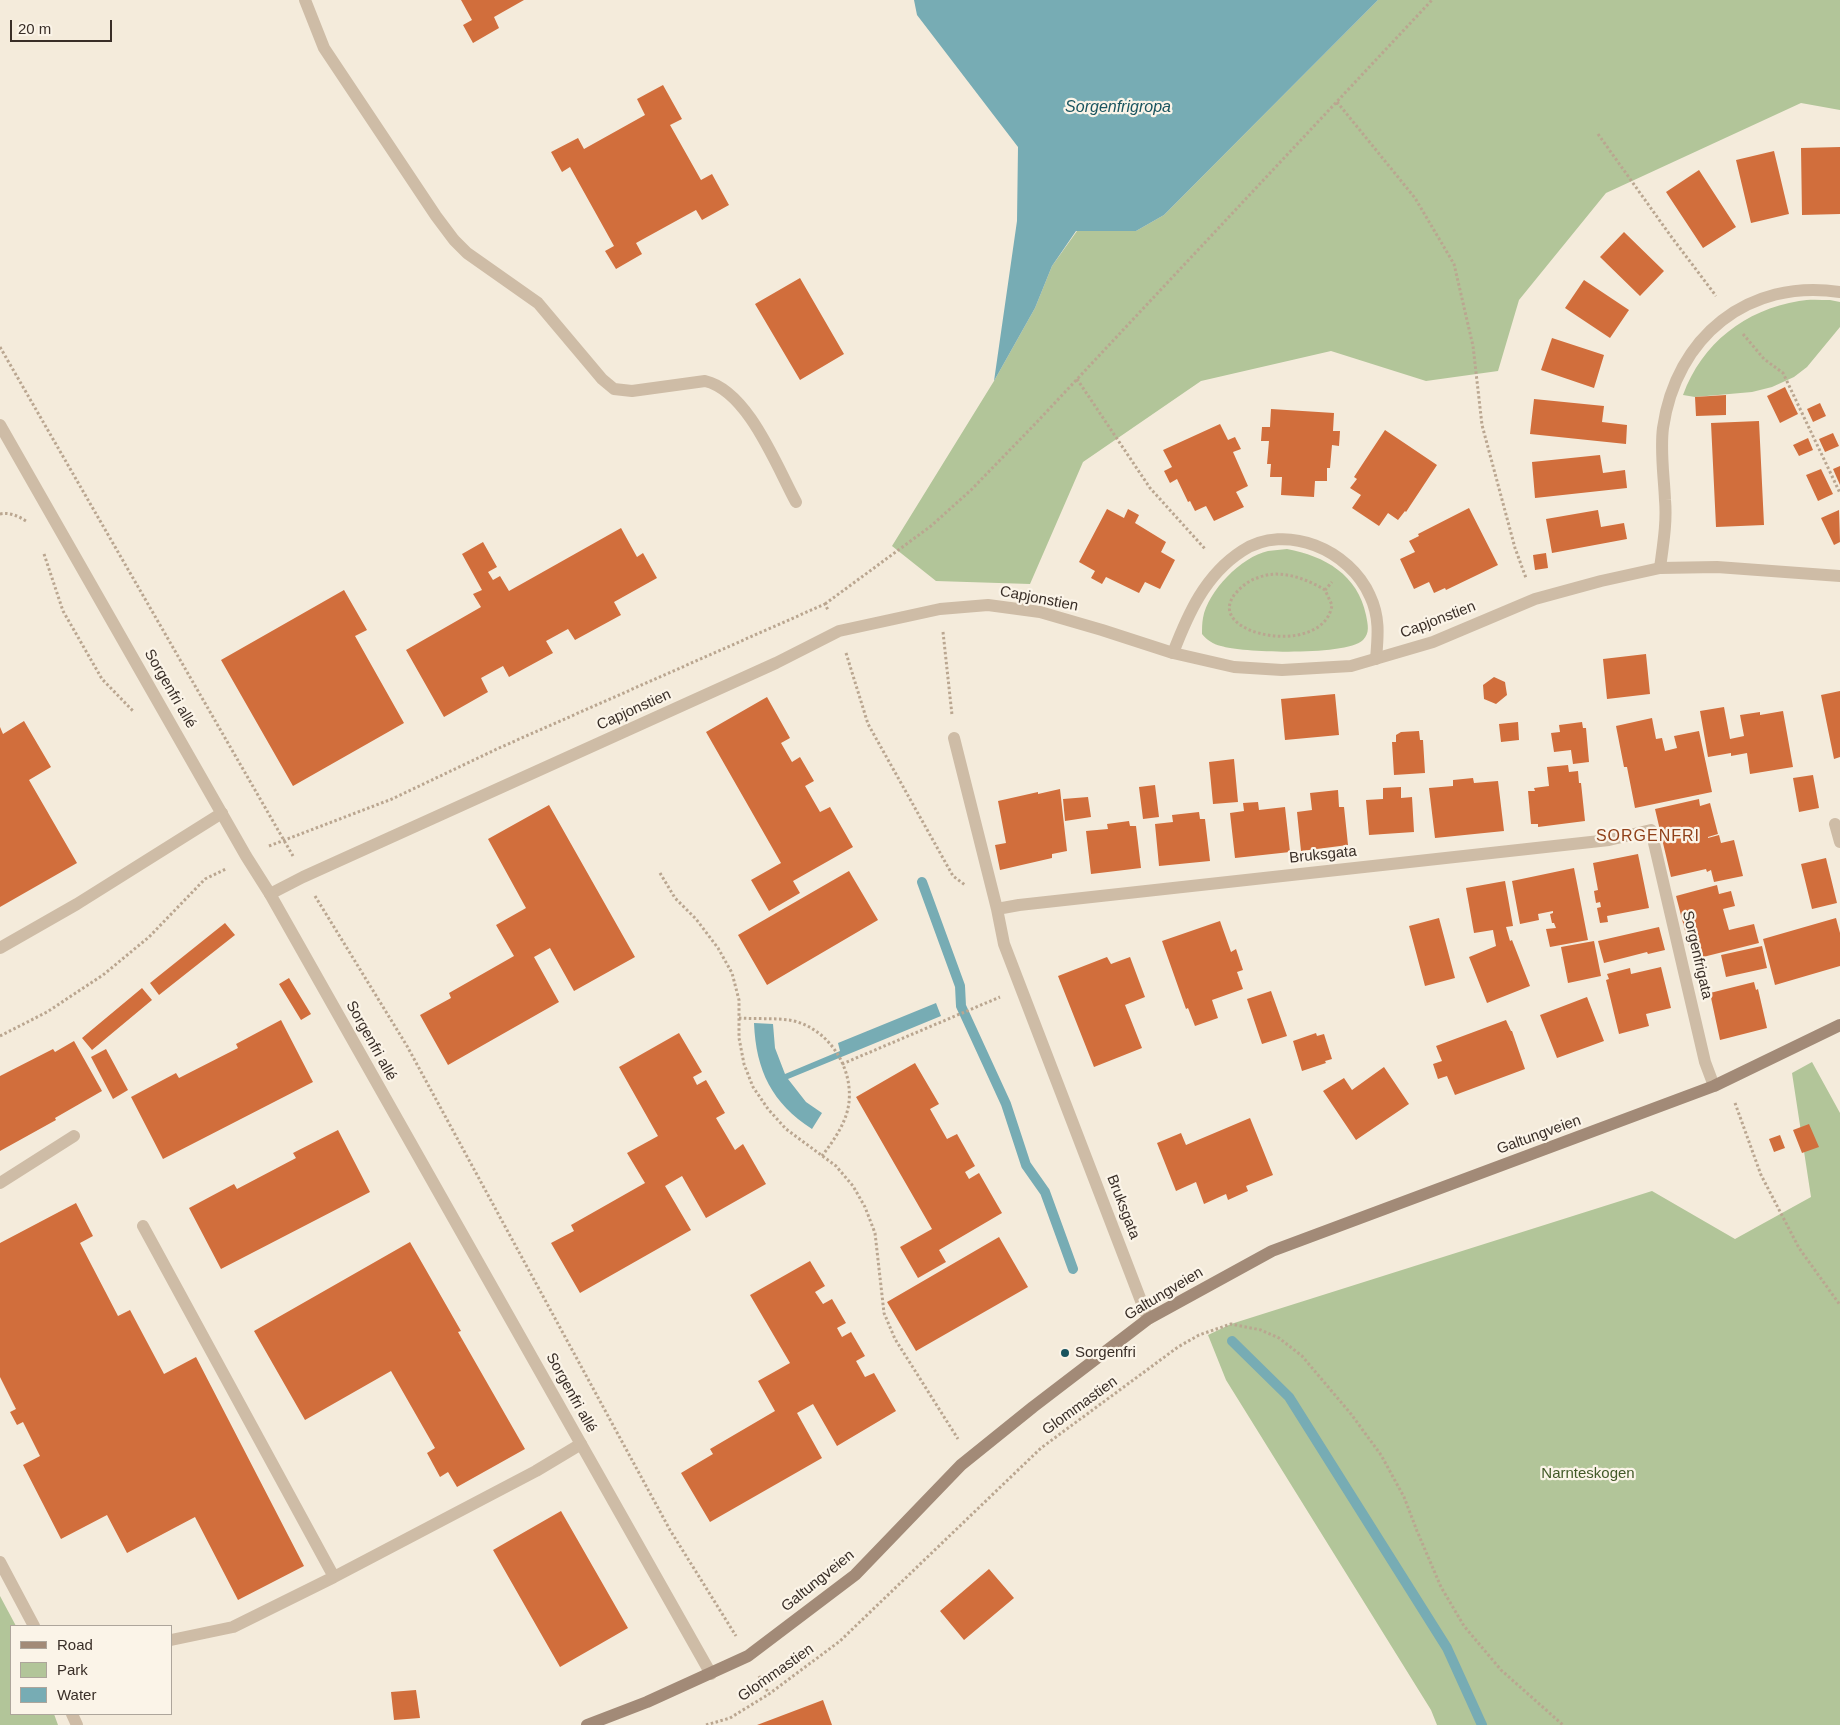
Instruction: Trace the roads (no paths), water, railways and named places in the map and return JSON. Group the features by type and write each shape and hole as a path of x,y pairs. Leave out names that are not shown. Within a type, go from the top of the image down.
{"main road":[{"name":"Galtungveien","path":"587,1725 647,1702 748,1656 855,1575 970,1458 1033,1406 1148,1319 1272,1252 1714,1086 1840,1025"}],"street":[{"path":"305,0 324,48 454,240 467,253 538,303 602,379 614,389 632,391 704,381 714,383 728,391 755,424 796,502"},
{"path":"1660,568 1666,502 1662,429 1669,396 1681,368 1694,349 1710,332 1730,314 1750,302 1777,293 1801,290 1840,292"},
{"name":"Sorgenfri allé","path":"0,425 270,894 711,1674"},
{"path":"1173,653 1196,601 1211,577 1244,549 1263,542 1281,539 1301,540 1317,546 1335,556 1360,578 1370,595 1377,615 1379,628 1376,659"},
{"name":"Capjonstien","path":"270,894 303,877 776,663 839,632 940,609 988,605 1040,612 1173,653 1234,667 1282,670 1351,666 1433,642 1535,599 1601,581 1660,568 1717,567 1840,576"},
{"name":"Bruksgata","path":"954,738 1004,944 1148,1319"},
{"path":"0,948 77,904 222,813"},
{"path":"1836,824 1840,842"},
{"name":"Bruksgata","path":"997,909 1019,905 1608,840 1651,830"},
{"name":"Sorgenfrigata","path":"1651,830 1705,1062 1714,1086"},
{"path":"0,1183 74,1136"},
{"path":"143,1226 334,1577"},
{"path":"172,1640 233,1626 334,1577 536,1471 581,1444"},
{"path":"0,1562 33,1625"}],"water":[{"name":"Sorgenfrigropa","path":"914,0 1378,0 1164,215 1136,231 1076,231 1052,266 1035,308 994,381 1017,221 1018,147 917,15"},
{"path":"936,1003 941,1016 788,1079 806,1102 822,1113 812,1129 786,1108 777,1097 763,1071 755,1040 754,1023 773,1024 775,1048 785,1074 840,1051 838,1043"}],"waterway":[{"path":"922,882 960,986 961,1006 1006,1104 1026,1165 1045,1192 1073,1269"},
{"path":"1232,1341 1289,1397 1447,1648 1482,1725"}],"place":[{"name":"Sorgenfri","path":"1065,1353"}],"district":[{"name":"SORGENFRI","path":"1648,837"}],"park label":[{"name":"Narnteskogen","path":"1588,1474"}]}
